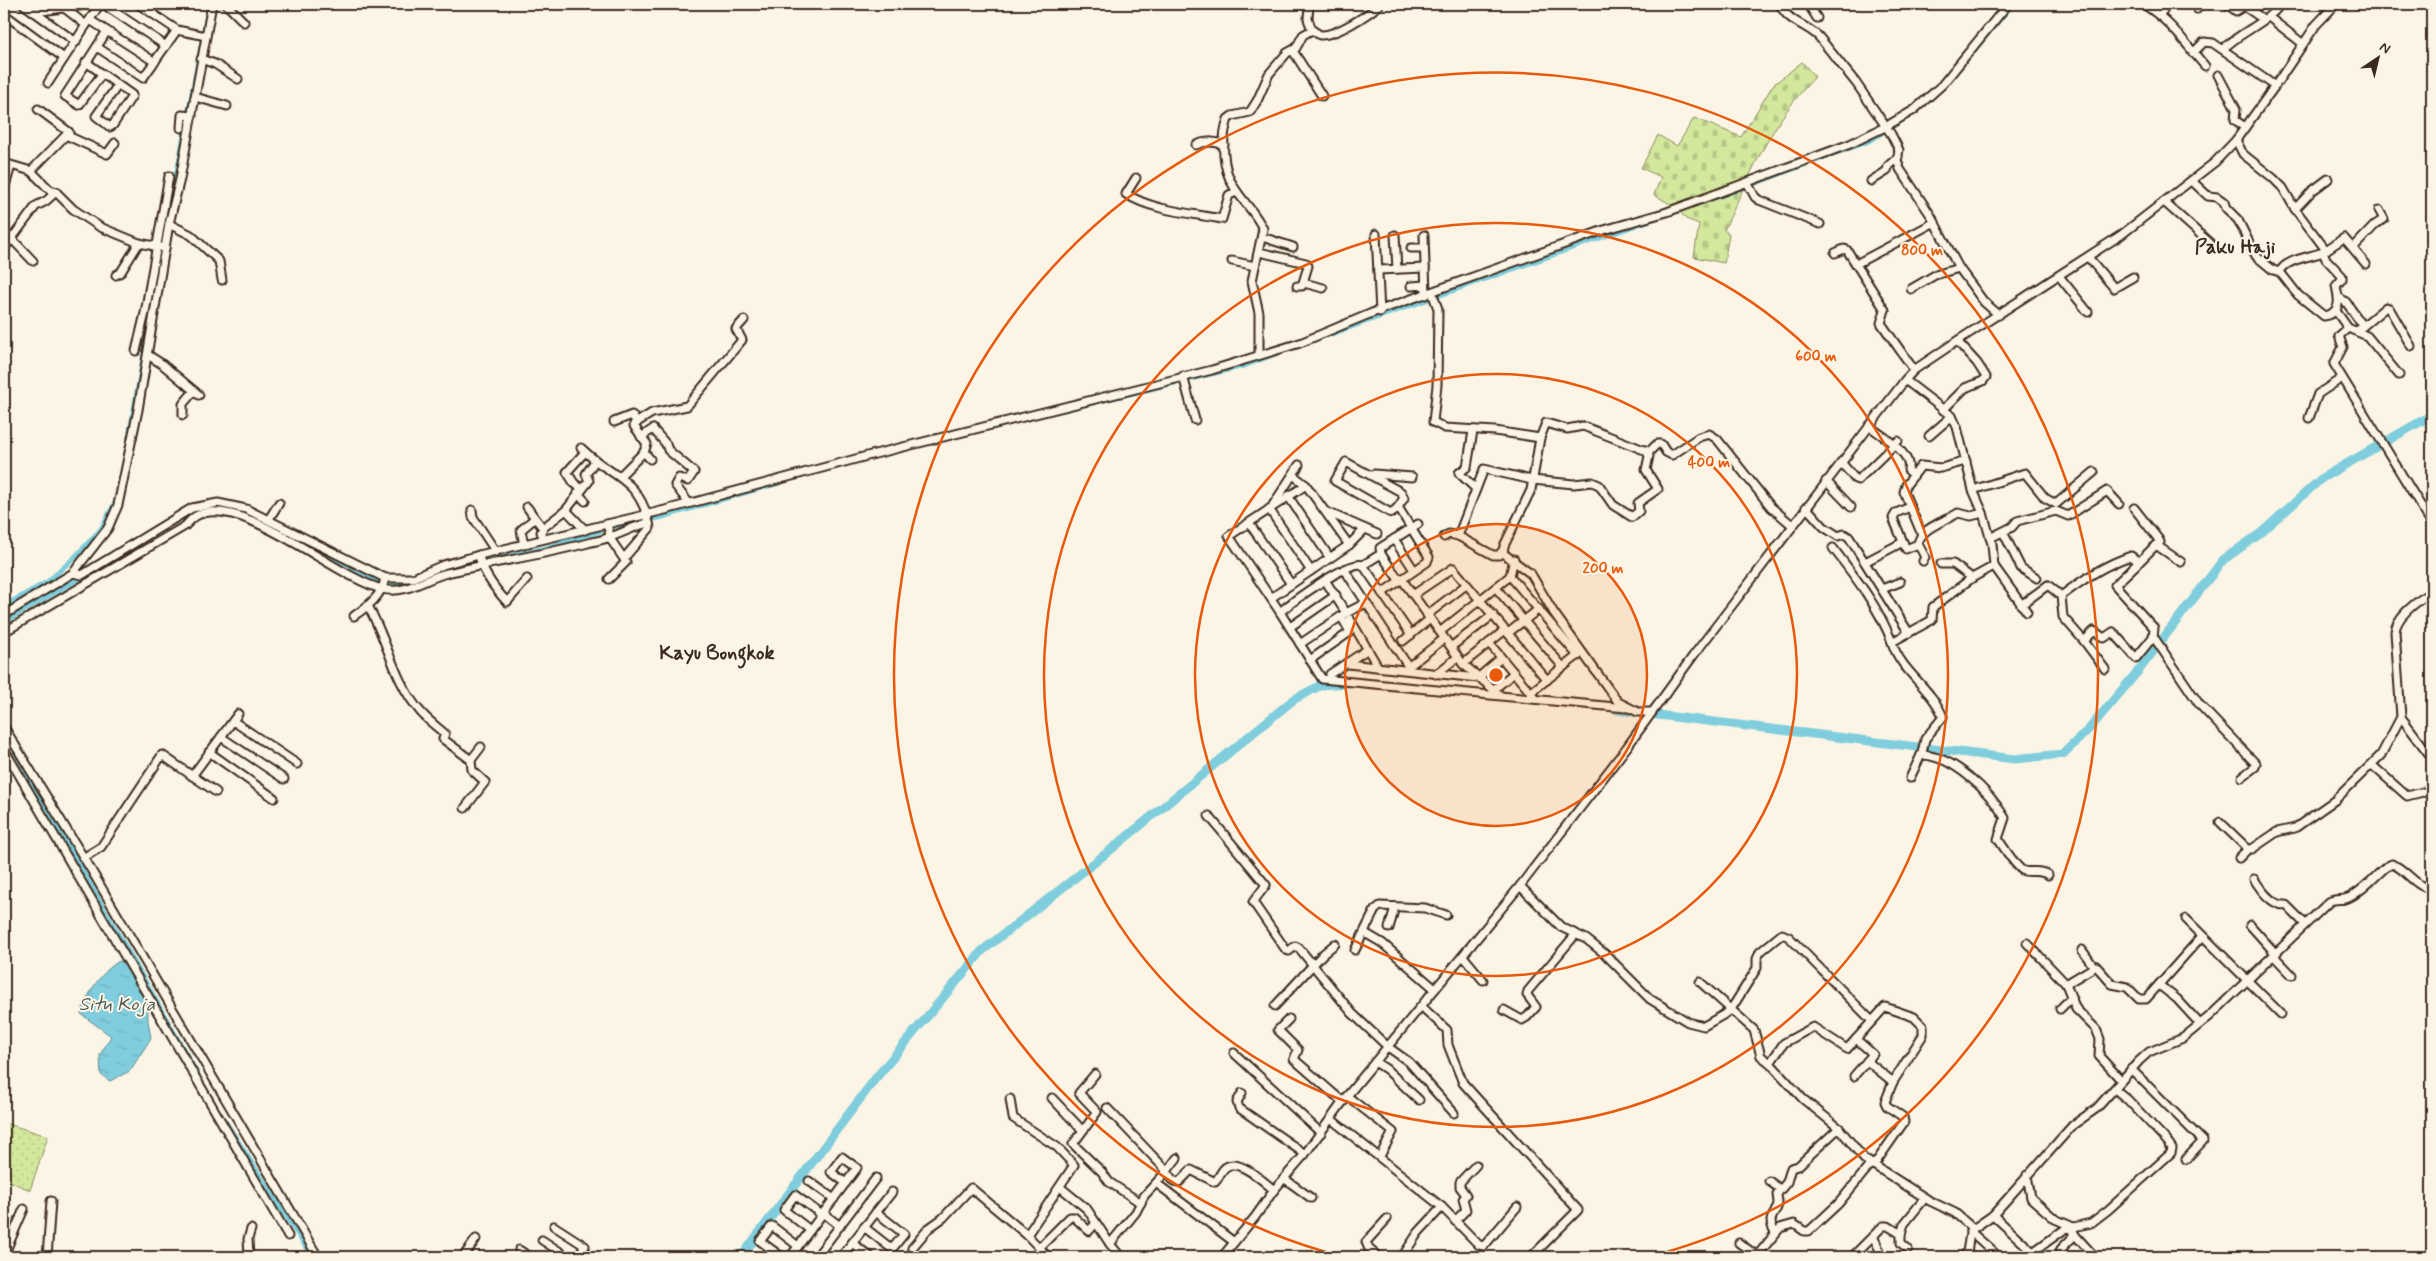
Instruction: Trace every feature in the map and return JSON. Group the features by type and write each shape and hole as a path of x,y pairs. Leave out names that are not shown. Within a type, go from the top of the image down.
{"street":[{"path":"23,4 76,42"},
{"path":"34,12 93,4"},
{"path":"48,82 101,4 166,46"},
{"path":"138,4 177,30 202,35"},
{"path":"11,626 4,615 72,572 97,544 108,528 118,505 148,355 156,276 173,177 188,116 195,97 201,59 202,35 212,4"},
{"path":"226,4 244,22"},
{"path":"1309,4 1308,19 1312,30 1320,35 1335,32 1380,4"},
{"path":"1780,4 1789,18 1812,31 1836,57 1856,83 1888,130 1899,150 1900,169 1935,222 1959,268 1984,302 1999,315"},
{"path":"231,509 246,519 291,536 351,569 384,584 414,582 444,569 480,560 544,552 610,536 665,510 688,502 1184,378 1300,343 1380,312 1432,297 1604,230 1749,185 1888,130 1942,86 2008,4"},
{"path":"2143,4 2160,14 2188,43 2193,53 2205,66"},
{"path":"2160,14 2168,4"},
{"path":"2227,4 2236,11 2244,6 2262,20"},
{"path":"2223,49 2240,34 2251,29 2262,20 2270,18 2281,4"},
{"path":"1222,1257 1255,1217 1274,1190 1286,1179 1345,1099 1520,886 1643,726 1792,525 1905,380 1914,370 1957,341 2088,257 2215,162 2236,140 2276,86 2302,43 2336,4"},
{"path":"1812,5 1817,18"},
{"path":"63,8 107,31 155,62"},
{"path":"4,14 64,58"},
{"path":"2270,18 2302,43"},
{"path":"96,46 141,77 145,77 177,30"},
{"path":"1259,355 1259,313 1252,286 1262,237 1261,224 1237,192 1230,179 1224,145 1228,119 1232,116 1250,112 1258,101 1268,74 1293,50 1303,35 1312,30"},
{"path":"102,74 79,104 64,94 107,31"},
{"path":"2193,53 2204,42 2213,43 2276,86"},
{"path":"1293,50 1322,96"},
{"path":"201,59 215,64 238,79"},
{"path":"86,62 132,95 132,98 113,125 110,126 96,116 118,85"},
{"path":"2218,75 2236,109 2235,120 2245,127"},
{"path":"195,97 227,106"},
{"path":"38,109 68,131 68,136"},
{"path":"182,128 181,116 188,116"},
{"path":"68,136 107,154 115,143"},
{"path":"31,171 68,136"},
{"path":"2236,140 2243,154 2274,178 2283,188 2324,251 2326,259 2342,276 2342,280 2336,286 2340,298 2360,329 2399,375"},
{"path":"1196,145 1203,142 1218,142 1224,145"},
{"path":"1871,182 1887,171 1888,166 1898,157"},
{"path":"4,163 31,171 73,209 100,227 139,243 161,247"},
{"path":"4,190 11,166"},
{"path":"161,247 170,224 167,214 173,177"},
{"path":"1136,178 1126,194 1134,199 1158,206 1222,219 1229,195 1237,192"},
{"path":"2295,209 2314,189 2328,179"},
{"path":"2192,181 2208,196 2217,197 2224,202 2226,208 2238,220 2256,256 2273,270 2280,272 2298,295 2324,316 2328,316 2336,311 2340,298"},
{"path":"1749,185 1759,200 1820,224"},
{"path":"4,249 36,206 46,201 56,192"},
{"path":"2164,202 2210,243"},
{"path":"2354,247 2375,225 2384,219 2379,210"},
{"path":"1856,264 1935,222"},
{"path":"170,224 191,235 220,261 222,280"},
{"path":"4,233 12,238 33,261"},
{"path":"1376,234 1380,312"},
{"path":"1395,235 1396,269"},
{"path":"1424,236 1425,285 1438,309 1437,385 1433,422 1445,428 1495,431 1540,438"},
{"path":"1262,237 1293,247"},
{"path":"2280,272 2283,267 2324,251 2344,238 2352,248 2354,247 2366,264"},
{"path":"116,275 121,272 139,243"},
{"path":"1411,248 1424,248"},
{"path":"1834,252 1846,249 1885,308 1881,323 1914,370"},
{"path":"1259,252 1306,263 1308,266 1304,283 1302,286 1297,286"},
{"path":"2088,257 2114,288 2133,277"},
{"path":"1232,261 1255,266"},
{"path":"1378,270 1425,268"},
{"path":"1911,289 1935,275 1959,268"},
{"path":"136,351 156,276"},
{"path":"2059,276 2088,312"},
{"path":"1304,283 1323,288"},
{"path":"1411,286 1425,285"},
{"path":"2410,346 2387,307 2383,307 2360,329 2348,328 2339,336 2343,347 2334,363 2432,524"},
{"path":"2336,311 2348,328"},
{"path":"620,476 648,446 634,426 652,413 686,406 742,340 736,329 744,320"},
{"path":"1943,410 1965,388 1983,381 1986,377 1977,362 1957,341"},
{"path":"148,355 162,364 196,393 183,404 183,415"},
{"path":"1184,378 1195,420"},
{"path":"2309,418 2318,394 2342,378"},
{"path":"1905,380 1952,416 1957,427 1974,490 1984,513 1994,566 2027,612"},
{"path":"614,422 632,415 637,423"},
{"path":"1929,436 1952,416"},
{"path":"1444,537 1449,534 1458,536 1493,555 1499,555 1531,490 1540,438 1546,423 1566,429 1583,426 1646,450 1652,451 1658,444 1661,444 1666,452 1672,455 1702,435 1714,436 1771,507 1792,525"},
{"path":"1869,426 1896,443 1908,463 1908,470 1914,475"},
{"path":"641,437 654,429 666,444 668,450 694,472 688,481 679,478 675,484 688,502"},
{"path":"1474,431 1466,468 1459,473 1476,489"},
{"path":"1841,462 1857,480 1896,443"},
{"path":"585,501 567,472 583,450 596,461 629,482 644,502 650,528 646,536 625,557 624,566 609,579"},
{"path":"1458,536 1483,470 1532,480 1574,484 1592,482 1599,485 1613,505 1632,517 1639,511 1638,504 1658,489 1646,470 1649,456 1646,450"},
{"path":"644,452 650,459"},
{"path":"544,552 542,541 543,528 566,510 590,480 586,474 596,461"},
{"path":"1922,535 1904,492 1914,475 1922,466 1941,468 1966,461"},
{"path":"1346,462 1372,474 1401,492 1404,498 1398,507 1392,513 1388,512 1335,481 1346,462"},
{"path":"1270,509 1299,465"},
{"path":"2051,503 2056,503 2094,472"},
{"path":"1974,490 2025,473 2056,511 2068,516 2107,491 2118,504"},
{"path":"1372,474 1412,477"},
{"path":"1293,475 1306,485 1349,545"},
{"path":"1826,482 1851,507"},
{"path":"1306,485 1229,536 1325,680 1344,680 1628,708"},
{"path":"1288,496 1330,558"},
{"path":"269,519 279,504"},
{"path":"527,507 543,528"},
{"path":"1382,593 1427,562 1429,557 1398,507"},
{"path":"1806,507 1828,529 1838,536 1847,535 1909,633"},
{"path":"1910,507 1896,513 1893,518 1906,549 1918,544 1922,535 1958,513 1972,516 1984,513"},
{"path":"72,572 82,575 169,523 194,512 220,513 231,509 246,508 269,519 291,536 351,569 384,584 414,582"},
{"path":"2134,508 2159,540 2115,585 2154,628 2154,638 2199,704 2256,764 2255,767 2242,776"},
{"path":"1270,509 1311,571"},
{"path":"472,510 473,517 496,552"},
{"path":"566,510 582,531 584,543"},
{"path":"1990,538 2012,527 2017,521 2056,511"},
{"path":"4,632 11,626 185,526 194,512"},
{"path":"1326,512 1377,534"},
{"path":"524,544 521,530 535,518"},
{"path":"444,569 480,560 496,552 524,544 607,525 648,518"},
{"path":"169,523 174,532"},
{"path":"1249,523 1291,584"},
{"path":"1418,524 1380,548 1381,554 1414,595 1463,664 1501,695"},
{"path":"607,525 610,536 625,557"},
{"path":"1271,598 1349,545 1365,529"},
{"path":"2002,532 2020,568 2037,578"},
{"path":"1394,539 1414,570"},
{"path":"1865,562 1903,542"},
{"path":"1918,544 1925,556 1924,561"},
{"path":"2156,545 2181,562"},
{"path":"1833,548 1879,611 1896,655 1923,685 1943,717 1925,739 1921,754 1910,778"},
{"path":"1503,550 1506,556 1531,574 1580,654"},
{"path":"1280,612 1344,569 1358,564 1363,565 1381,554"},
{"path":"2061,596 2077,583 2107,564 2131,556 2139,562"},
{"path":"480,560 492,583 507,602 527,579"},
{"path":"1440,631 1510,576 1514,560"},
{"path":"1940,564 1952,564 1972,578"},
{"path":"1363,565 1411,635"},
{"path":"1892,642 1932,620 1931,610 1933,607 1972,578 1994,566"},
{"path":"1414,595 1453,568 1547,680"},
{"path":"1344,569 1409,668"},
{"path":"1510,576 1580,654 1618,702 1638,712 1652,713"},
{"path":"1325,580 1378,666"},
{"path":"1882,589 1900,582"},
{"path":"354,616 368,606 384,584"},
{"path":"1403,641 1466,585"},
{"path":"2021,605 2046,586 2061,596"},
{"path":"1496,588 1563,667"},
{"path":"2238,858 2248,849 2252,849 2276,832 2295,828 2316,815 2381,755 2401,716 2395,628 2410,609 2432,591"},
{"path":"1290,627 1336,595"},
{"path":"2061,596 2063,617 2105,669"},
{"path":"1300,644 1366,603"},
{"path":"368,606 379,624 400,680 419,710 445,734 443,739 471,760"},
{"path":"1463,664 1539,608"},
{"path":"1452,646 1493,615"},
{"path":"1310,660 1350,632 1346,616"},
{"path":"2084,641 2094,631 2104,638 2113,632 2136,658 2154,638"},
{"path":"1409,668 1441,642"},
{"path":"1489,643 1536,699"},
{"path":"1330,674 1348,664 1368,649"},
{"path":"1530,693 1580,654"},
{"path":"1348,664 1409,668 1436,674 1478,678 1502,658"},
{"path":"1436,674 1454,660"},
{"path":"1493,690 1514,673"},
{"path":"192,776 238,714"},
{"path":"2401,716 2432,758"},
{"path":"233,721 297,764"},
{"path":"4,727 318,1257"},
{"path":"221,737 284,779"},
{"path":"465,808 485,782 472,770 471,760 481,747"},
{"path":"4,749 288,1236"},
{"path":"209,752 274,798"},
{"path":"1921,754 1938,756 1954,764 1984,792 2005,818 1998,839 2019,867 2026,871 2037,870 2048,875"},
{"path":"83,858 101,847 162,755 216,792"},
{"path":"2372,765 2408,796 2423,792 2432,794"},
{"path":"1209,816 1266,885 1253,902 1286,950 1289,951 1293,946 1297,946 1352,1013 1388,1046 1409,1062 1454,1113"},
{"path":"2220,822 2248,849"},
{"path":"1970,1231 1993,1215 2073,1125 2097,1108 2131,1069 2149,1052 2177,1041 2210,1016 2329,902 2334,899 2346,899 2356,894 2390,865 2397,866 2418,885 2424,887 2432,884"},
{"path":"2254,879 2271,900 2279,905 2286,905 2305,924"},
{"path":"1520,886 1561,927 1576,934 1605,954 1650,999 1688,1022 1704,1026 1730,1011 1757,968 1757,959 1760,952 1782,934 1789,937 1828,974 1872,1021"},
{"path":"1355,950 1377,907 1425,908 1446,915"},
{"path":"1389,928 1395,907"},
{"path":"2186,919 2281,1014"},
{"path":"2250,925 2292,975"},
{"path":"1365,933 1382,943 1435,989"},
{"path":"1504,1010 1522,1020 1533,1012 1536,1007 1527,995 1528,991 1576,934"},
{"path":"2082,950 2094,967 2099,968 2112,984 2127,987 2139,999 2146,999 2202,936"},
{"path":"2028,943 2066,984 2076,1009 2094,1027 2099,1035 2101,1043 2099,1056 2121,1080"},
{"path":"1275,1006 1335,944"},
{"path":"1463,956 1483,980"},
{"path":"2066,984 2094,967"},
{"path":"1700,982 1755,1032 1757,1048 1761,1056 1770,1063 1803,1099 1839,1128 1860,1155 1925,1198 1955,1213 1971,1226 1965,1255 1973,1257"},
{"path":"2159,985 2177,999 2199,1023"},
{"path":"2060,1009 2071,998"},
{"path":"1421,1006 1447,1030 1448,1045 1463,1083 1578,1210 1531,1257"},
{"path":"1739,1243 1756,1256 1780,1228 1794,1224 1804,1231 1809,1231 1838,1204 1872,1164 1904,1122 1903,1116 1885,1103 1893,1082 1923,1035 1923,1026 1914,1017 1905,1016 1887,1007 1849,1048 1844,1049 1813,1026 1784,1042 1770,1063"},
{"path":"1289,1019 1278,1030 1298,1050 1294,1059 1345,1099 1393,1132 1380,1156"},
{"path":"1854,1076 1872,1052 1856,1039"},
{"path":"1234,1053 1321,1133"},
{"path":"1867,1061 1893,1082"},
{"path":"1375,1062 1386,1069 1419,1100"},
{"path":"2131,1069 2203,1141 2186,1159"},
{"path":"1066,1156 1082,1130 1097,1111 1079,1093 1095,1074"},
{"path":"1993,1215 2033,1252 2071,1226 2091,1223 2171,1153 2172,1148 2166,1141 2128,1100 2115,1089"},
{"path":"1242,1093 1237,1102 1239,1108 1305,1154"},
{"path":"1052,1098 1082,1130"},
{"path":"1010,1099 1013,1118 1074,1163 1074,1168 1027,1235"},
{"path":"1107,1108 1167,1171 1172,1180 1176,1182 1179,1182 1191,1170 1214,1183 1225,1167 1237,1166 1252,1172 1274,1190"},
{"path":"1331,1119 1442,1207 1477,1244 1482,1246 1517,1207"},
{"path":"1776,1232 1771,1226 1771,1216 1778,1202 1777,1194 1787,1182 1791,1168 1796,1167 1839,1128"},
{"path":"1074,1144 1102,1172 1109,1182 1141,1203"},
{"path":"1110,1244 1123,1230 1144,1196 1177,1158"},
{"path":"1454,1220 1466,1210 1463,1199 1466,1192 1460,1184 1476,1165"},
{"path":"2027,1175 2031,1198 2055,1219 2071,1226 2075,1235 2095,1257"},
{"path":"816,1257 876,1178"},
{"path":"1286,1179 1311,1198"},
{"path":"1769,1180 1780,1189"},
{"path":"809,1181 834,1199"},
{"path":"790,1257 846,1183"},
{"path":"1156,1183 1234,1242"},
{"path":"1060,1187 1082,1204 1121,1257"},
{"path":"912,1248 929,1228 943,1218 971,1188 1027,1235 1048,1257"},
{"path":"841,1257 892,1192"},
{"path":"810,1230 784,1210 795,1195 840,1226"},
{"path":"1908,1249 1901,1242 1900,1234 1904,1224 1925,1198"},
{"path":"47,1257 51,1201"},
{"path":"1402,1257 1418,1233 1442,1207"},
{"path":"4,1255 24,1209"},
{"path":"864,1227 892,1249 898,1242 904,1234 876,1212"},
{"path":"1039,1248 1070,1217 1074,1217 1089,1231 1096,1224"},
{"path":"1379,1257 1369,1249 1366,1242 1387,1219"},
{"path":"1852,1257 1886,1225 1900,1234"},
{"path":"554,1226 585,1246 578,1257"},
{"path":"782,1257 760,1241 772,1226 798,1246"},
{"path":"249,1257 248,1240 250,1229"},
{"path":"1970,1231 1999,1257"},
{"path":"2064,1257 2060,1252 2061,1248 2075,1235"},
{"path":"1873,1236 1883,1257"},
{"path":"463,1257 476,1239"},
{"path":"542,1240 568,1257"},
{"path":"852,1243 871,1257"},
{"path":"519,1250 530,1257"}],"green space":[{"path":"1802,62 1815,77 1786,112 1753,168 1724,230 1729,234 1724,263 1694,257 1699,224 1686,219 1676,207 1654,195 1661,177 1641,168 1658,135 1677,146 1694,118 1741,137 1773,85"},
{"path":"4,1123 48,1136 30,1190 4,1179"}],"water":[{"name":"Situ Koja","path":"119,961 124,963 148,1002 148,1021 151,1038 130,1071 110,1081 101,1075 100,1055 111,1036 81,1014 87,998 100,977"}],"waterway":[{"path":"173,193 209,4"},
{"path":"1952,77 2013,4"},
{"path":"1715,198 1869,141 1909,116"},
{"path":"1326,336 1659,217"},
{"path":"129,437 150,320"},
{"path":"1064,410 1244,366 1280,352"},
{"path":"1617,710 2015,759 2063,754 2089,729 2139,670 2223,560 2261,533 2322,478 2432,415"},
{"path":"323,551 376,580 392,584 409,583 446,569 546,548 612,527 659,518 782,482"},
{"path":"4,606 47,582 74,558 101,529 118,497"},
{"path":"183,517 205,508"},
{"path":"4,622 85,575"},
{"path":"741,1257 875,1079 982,951 1113,848 1293,700 1321,685 1348,683"},
{"path":"16,753 198,1075"},
{"path":"225,1121 312,1257"}],"district":[{"name":"Paku Haji","path":"2235,247"},
{"name":"Kayu Bongkok","path":"717,653"}]}
